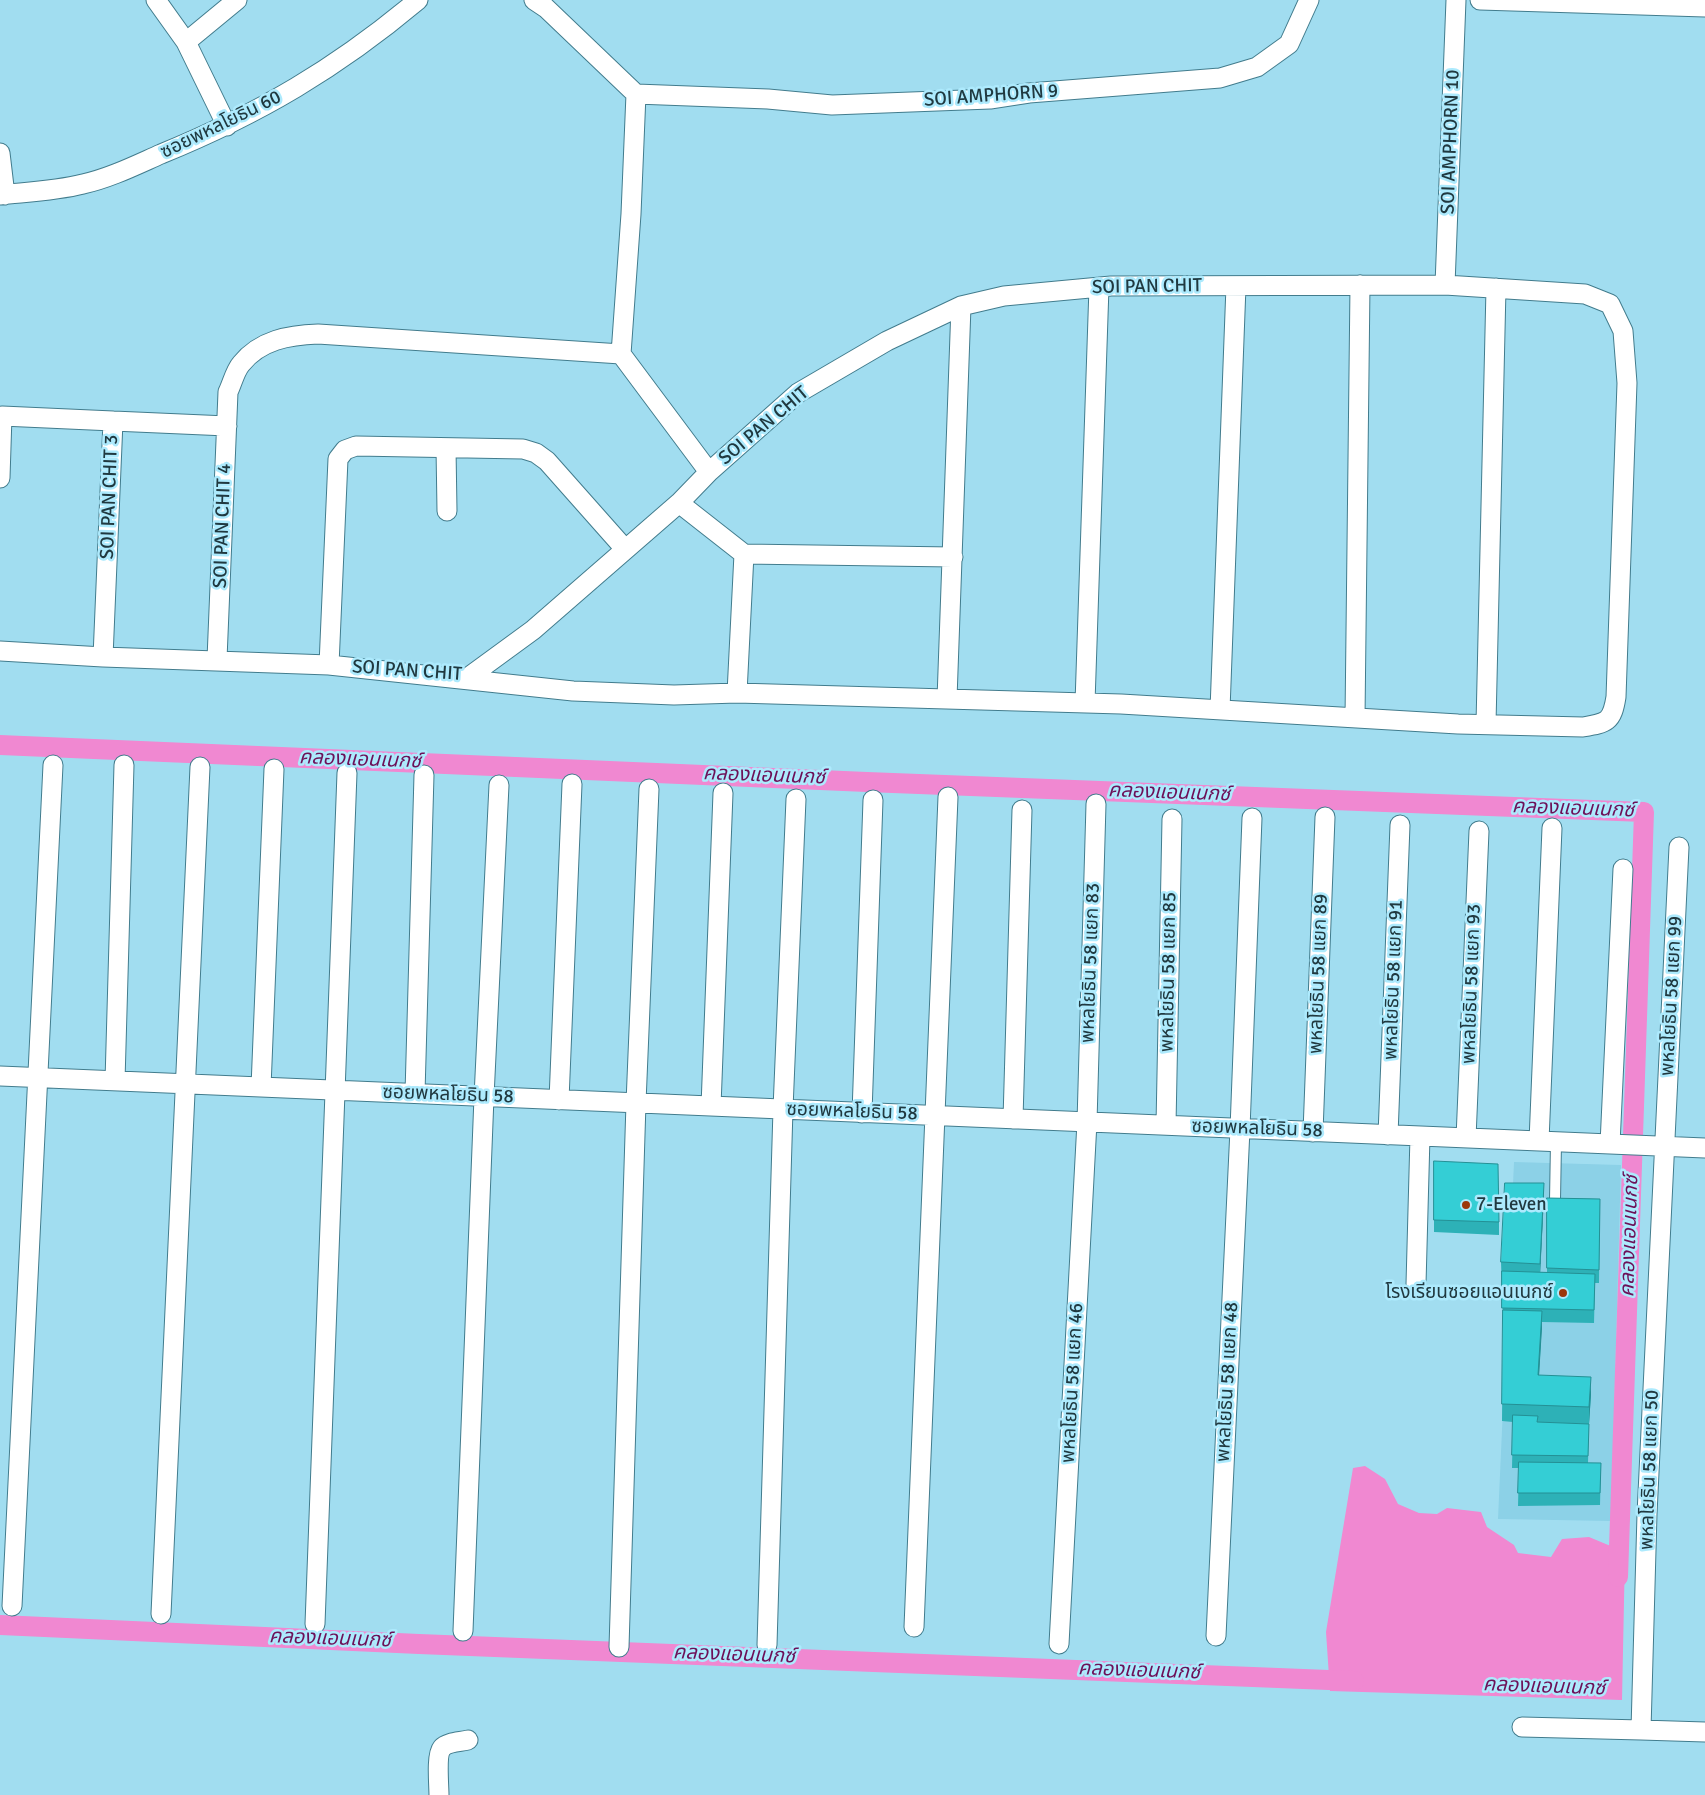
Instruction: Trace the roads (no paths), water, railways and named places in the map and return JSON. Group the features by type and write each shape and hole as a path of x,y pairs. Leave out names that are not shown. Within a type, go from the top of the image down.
{"street":[{"path":"156,0 186,42 227,126"},
{"path":"186,42 237,0"},
{"name":"ซอยพหลโยธิน 60","path":"2,195 51,191 85,184 227,126 310,81 338,63 379,33 418,0"},
{"path":"534,0 546,8 636,94 632,141 631,214 621,354 709,472"},
{"name":"SOI AMPHORN 9","path":"636,94 768,99 832,105 990,99 1029,93 1220,78 1257,67 1288,44 1309,0"},
{"name":"SOI AMPHORN 10","path":"1445,284 1456,0"},
{"path":"1480,0 1705,7"},
{"path":"0,153 2,195"},
{"name":"SOI PAN CHIT","path":"0,651 103,657 217,659 329,665 572,691 674,696 737,693 1085,704 1486,724 1583,727 1603,724 1613,714 1616,697 1627,383 1623,331 1610,304 1585,294 1445,284 1099,287 1004,296 961,306 888,341 798,393 709,472 679,503 533,630 466,679"},
{"path":"1355,718 1360,285"},
{"path":"1220,710 1236,286"},
{"path":"1085,704 1099,287"},
{"path":"1486,724 1496,288"},
{"path":"947,700 961,306"},
{"name":"SOI PAN CHIT 4","path":"217,659 228,392 240,364 260,347 287,336 318,334 621,354"},
{"path":"0,478 1,416 113,421"},
{"name":"SOI PAN CHIT 3","path":"103,657 113,421 227,426"},
{"path":"329,665 338,459 344,450 356,446 523,450 536,453 547,461 625,549"},
{"path":"446,448 447,511"},
{"path":"679,503 744,554 953,557"},
{"path":"737,693 744,554"},
{"path":"115,1081 124,765"},
{"path":"12,1606 53,766"},
{"path":"161,1614 187,1084 200,767"},
{"path":"262,1087 274,769"},
{"path":"316,1624 347,774"},
{"path":"415,1094 424,775"},
{"path":"463,1631 484,1097 499,784"},
{"path":"559,1100 572,784"},
{"path":"619,1647 636,1103 649,790"},
{"path":"710,1106 723,793"},
{"path":"914,1627 948,798"},
{"path":"767,1645 783,1109 796,799"},
{"path":"862,1112 873,800"},
{"name":"พหลโยธิน 58 แยก 83","path":"1087,1122 1096,804"},
{"path":"1013,1119 1022,810"},
{"name":"พหลโยธิน 58 แยก 89","path":"1313,1132 1325,817"},
{"name":"พหลโยธิน 58 แยก 48","path":"1216,1636 1240,1128 1252,818"},
{"name":"พหลโยธิน 58 แยก 85","path":"1166,1126 1172,819"},
{"name":"พหลโยธิน 58 แยก 91","path":"1388,1135 1400,825"},
{"path":"1548,1141 1552,828"},
{"name":"พหลโยธิน 58 แยก 93","path":"1466,1138 1479,831"},
{"name":"พหลโยธิน 58 แยก 99","path":"1665,1146 1679,847"},
{"path":"1617,1144 1623,869"},
{"name":"ซอยพหลโยธิน 58","path":"0,1076 1705,1148"},
{"name":"พหลโยธิน 58 แยก 46","path":"1059,1644 1087,1122"},
{"path":"1416,1284 1420,1136"},
{"name":"พหลโยธิน 58 แยก 50","path":"1641,1730 1647,1514 1665,1146"},
{"path":"1522,1727 1705,1732"},
{"path":"439,1795 439,1755 442,1748 468,1740"}],"lane":[{"path":"1548,1141 1555,1200"}],"water":[{"path":"1365,1466 1385,1479 1398,1504 1419,1513 1437,1514 1447,1508 1481,1512 1487,1527 1514,1545 1518,1553 1551,1557 1562,1539 1589,1537 1625,1552 1622,1700 1330,1691 1326,1632 1353,1468"}],"waterway":[{"name":"คลองแอนเนกซ์","path":"0,745 867,782 1644,812 1618,1577"},
{"name":"คลองแอนเนกซ์","path":"0,1625 419,1644 1354,1681"}],"place":[{"name":"7-Eleven","path":"1466,1205"},
{"name":"โรงเรียนซอยแอนเนกซ์","path":"1563,1293"}]}
